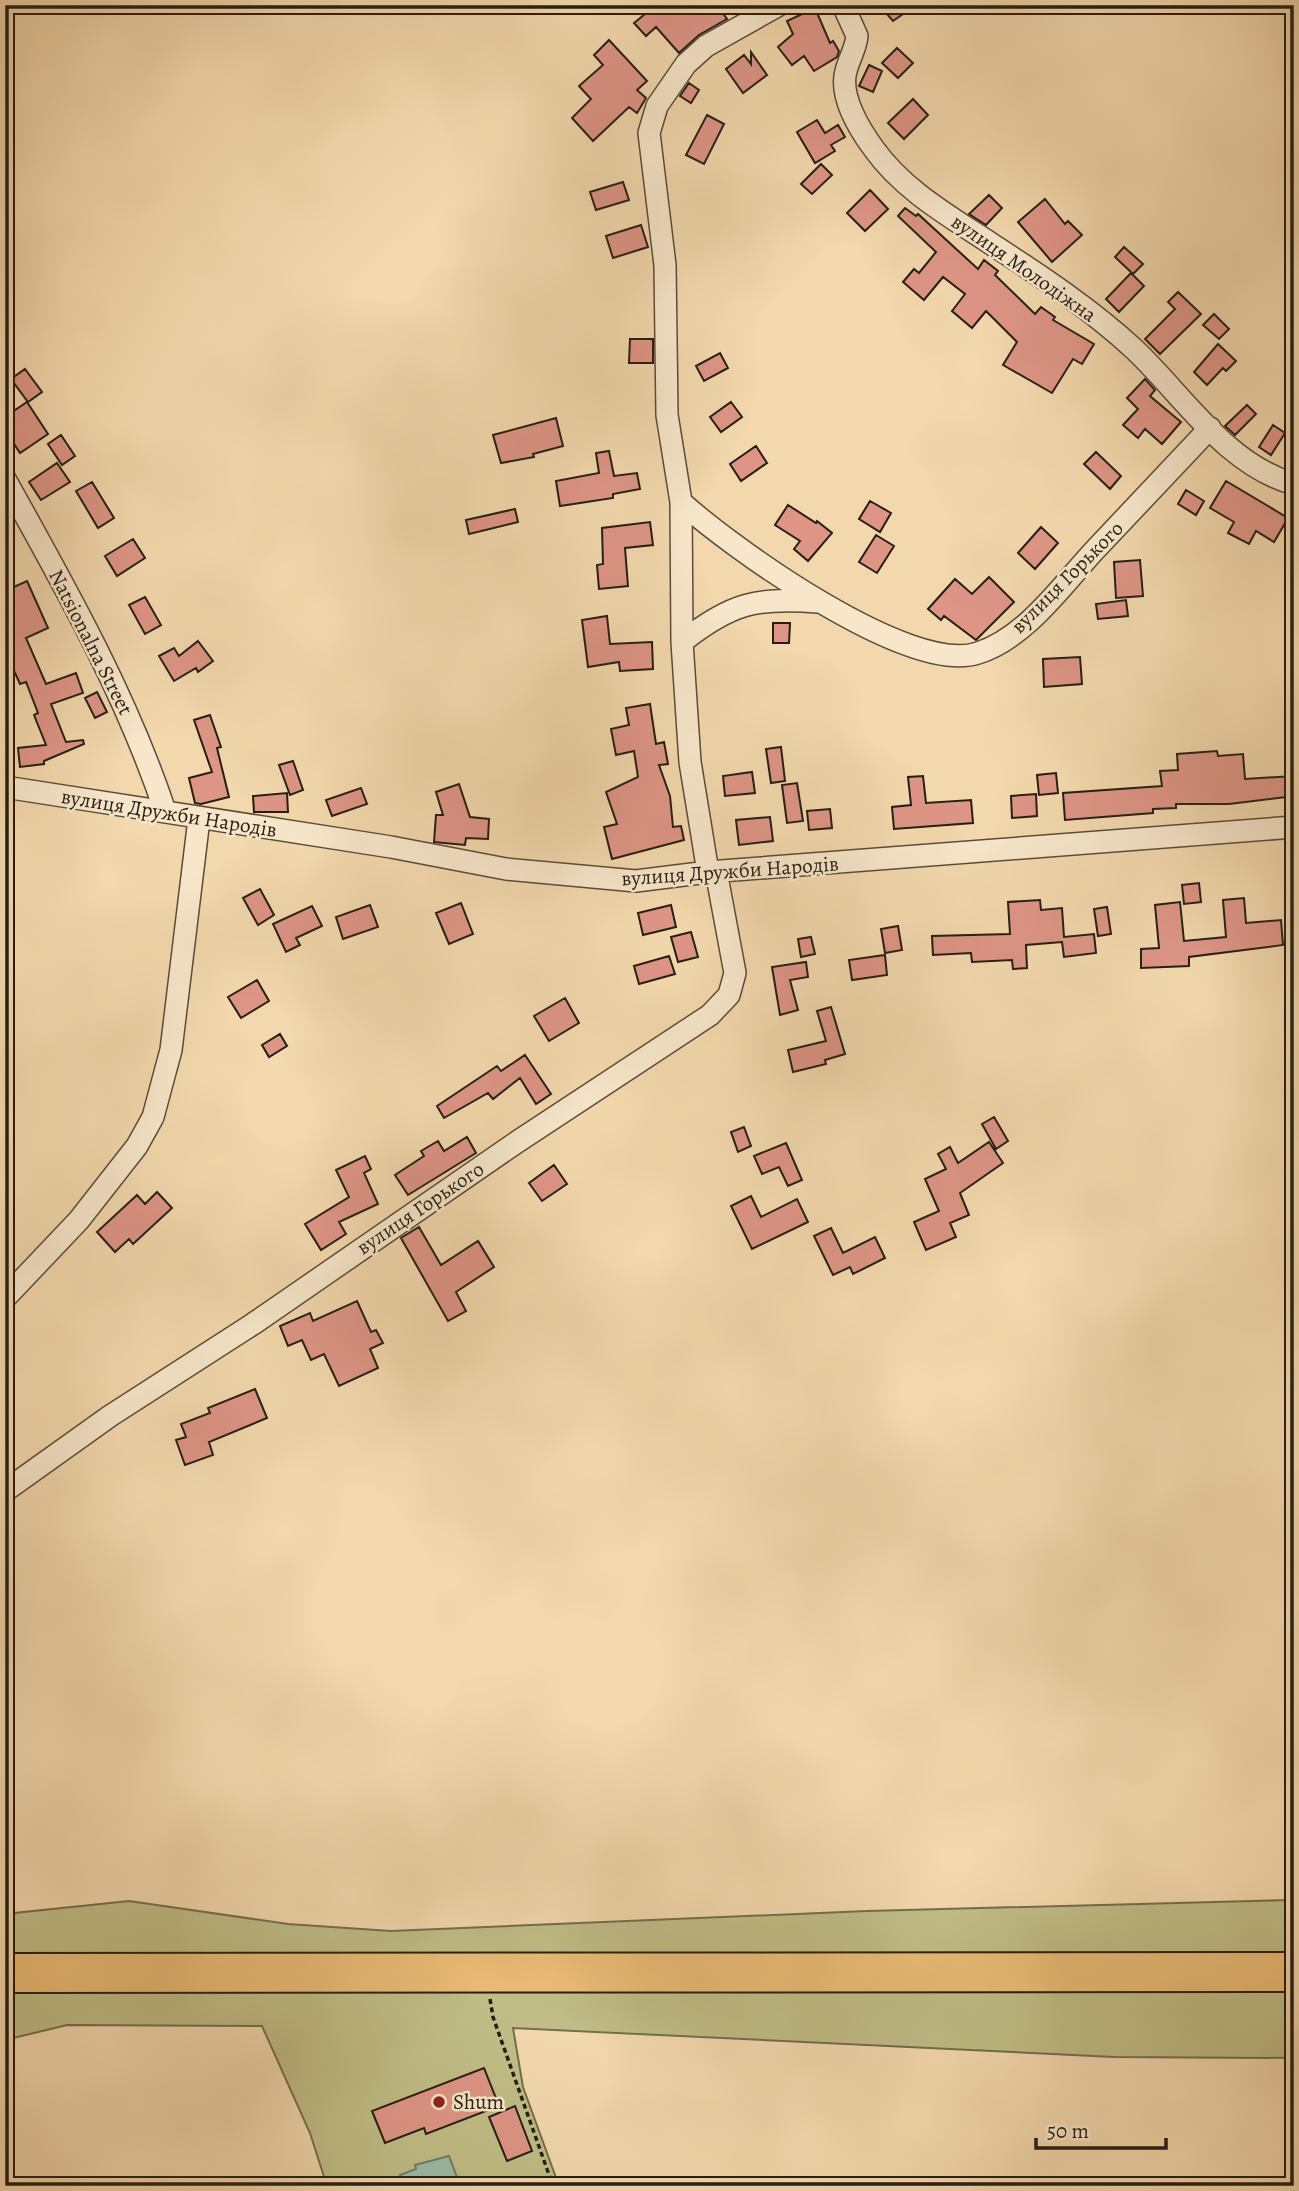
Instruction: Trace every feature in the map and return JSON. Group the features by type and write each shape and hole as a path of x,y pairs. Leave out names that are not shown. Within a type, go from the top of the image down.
{"highway":[{"path":"5,1973 1294,1972"}],"street":[{"name":"вулиця Горького","path":"5,1491 110,1416 253,1324 517,1142 710,1015 729,995 735,973 690,762 682,642 681,502 667,415 665,257 649,133 663,95 695,54 779,5"},
{"name":"вулиця Молодіжна","path":"843,5 857,36 845,75 846,92 861,128 880,157 920,195 1114,332 1210,428 1259,470 1294,484"},
{"name":"вулиця Горького","path":"681,502 740,550 824,603 886,634 937,654 967,656 987,650 1007,638 1037,612 1210,428"},
{"name":"Natsionalna Street","path":"5,479 111,679 145,751 165,811"},
{"path":"682,642 708,621 742,604 781,599 824,603"},
{"name":"вулиця Дружби Народів","path":"5,786 165,811 199,819 391,847 506,869 601,880 636,881 712,872 1294,827"},
{"path":"5,1298 79,1220 137,1146 153,1117 171,1050 199,819"}],"path":[{"path":"489,1974 493,2017 553,2186"}],"shaded area":[{"path":"1294,1900 1294,2058 1114,2057 513,2028 523,2087 559,2186 327,2186 310,2133 262,2026 67,2025 5,2040 5,1914 129,1901 288,1924 391,1931 867,1911"},
{"path":"449,2156 458,2180 444,2186 395,2186 394,2183 402,2180 400,2175 416,2169 415,2165"}],"building":[{"path":"656,5 717,5 727,19 699,35 679,53 656,27 646,36 634,23"},
{"path":"879,5 916,5 893,21"},
{"path":"815,8 830,43 833,41 839,51 837,57 814,71 804,56 792,65 778,47 793,34 787,21"},
{"path":"609,40 647,81 637,90 646,98 637,113 629,107 593,141 572,118 591,99 579,86 603,65 594,55"},
{"path":"897,48 913,63 898,78 882,63"},
{"path":"751,52 767,75 743,93 726,69 744,55 751,64"},
{"path":"869,65 882,71 873,92 859,86"},
{"path":"689,83 699,90 691,103 680,96"},
{"path":"913,99 928,115 904,139 888,123"},
{"path":"707,115 724,124 704,164 686,155"},
{"path":"817,120 825,133 838,125 845,137 831,145 835,151 815,163 797,132"},
{"path":"821,164 832,175 812,194 801,184"},
{"path":"623,182 629,200 596,210 590,192"},
{"path":"870,190 888,209 865,231 847,213"},
{"path":"989,195 1002,208 986,225 969,214"},
{"path":"1045,199 1065,224 1068,221 1082,235 1052,262 1018,222"},
{"path":"905,208 916,216 918,214 978,269 984,260 998,271 995,275 1035,314 1041,307 1055,317 1053,320 1094,344 1082,364 1073,359 1052,393 1003,365 1017,342 986,311 972,328 952,311 965,294 943,277 924,300 903,282 914,269 919,273 936,252 898,216"},
{"path":"641,225 648,247 613,258 606,236"},
{"path":"1124,247 1143,264 1133,274 1115,257"},
{"path":"1131,273 1144,286 1119,312 1106,299"},
{"path":"1178,292 1201,314 1160,354 1145,339 1175,309 1168,302"},
{"path":"1214,314 1229,329 1219,339 1203,325"},
{"path":"630,339 653,339 653,363 629,363"},
{"path":"1218,344 1236,361 1226,371 1223,368 1207,385 1194,372"},
{"path":"720,353 728,368 704,381 696,366"},
{"path":"25,369 42,392 28,402 11,379"},
{"path":"1145,379 1155,390 1150,396 1181,422 1162,444 1145,429 1138,438 1123,425 1138,409 1127,398"},
{"path":"27,402 48,434 20,453 5,430 5,417"},
{"path":"731,402 742,417 721,432 710,417"},
{"path":"1247,405 1256,414 1235,435 1225,426"},
{"path":"556,418 563,446 533,454 534,457 501,463 493,435"},
{"path":"1273,425 1285,433 1271,455 1259,447"},
{"path":"61,435 75,456 62,465 48,444"},
{"path":"756,446 767,463 741,481 730,464"},
{"path":"609,451 614,476 637,473 640,489 613,494 613,498 560,506 556,481 599,473 596,453"},
{"path":"1096,452 1121,476 1110,489 1084,464"},
{"path":"57,463 70,482 41,500 29,482"},
{"path":"1226,481 1288,518 1274,542 1256,531 1249,544 1228,533 1234,522 1210,508"},
{"path":"92,482 114,518 98,528 76,491"},
{"path":"1186,490 1204,501 1196,515 1178,504"},
{"path":"870,501 891,513 880,532 859,519"},
{"path":"788,505 832,533 808,561 794,549 800,541 775,525"},
{"path":"515,509 518,522 469,534 466,520"},
{"path":"650,522 653,545 625,548 628,586 599,589 597,565 603,564 602,528"},
{"path":"1041,527 1058,543 1035,569 1018,553"},
{"path":"876,535 894,546 877,573 859,562"},
{"path":"133,539 145,558 117,576 105,556"},
{"path":"1140,560 1143,596 1116,598 1114,562"},
{"path":"989,577 1014,602 976,640 944,616 941,620 928,609 955,579 972,594"},
{"path":"27,581 48,628 26,638 46,684 76,673 83,693 51,704 66,742 83,740 84,744 44,761 44,764 20,767 18,748 46,745 34,715 38,713 26,682 20,684 5,651 5,591"},
{"path":"145,597 161,625 145,634 129,605"},
{"path":"1126,600 1128,616 1098,619 1096,604"},
{"path":"607,616 610,644 652,642 653,669 620,671 619,662 588,667 582,620"},
{"path":"773,623 790,623 789,643 773,643"},
{"path":"198,641 213,661 198,672 196,668 174,681 159,656 174,648 179,656"},
{"path":"1080,657 1082,684 1044,687 1043,659"},
{"path":"97,692 107,712 95,718 85,698"},
{"path":"650,704 656,744 664,742 668,764 659,765 670,796 673,827 681,826 684,840 612,859 604,827 617,824 606,792 638,777 634,751 616,755 611,729 629,725 626,708"},
{"path":"210,715 221,747 217,748 229,797 201,804 195,803 189,778 212,772 194,720"},
{"path":"781,747 785,781 771,783 766,749"},
{"path":"1217,751 1218,756 1243,754 1245,779 1294,776 1294,796 1229,804 1176,804 1176,808 1153,809 1153,813 1065,820 1063,793 1162,786 1160,771 1178,770 1177,754"},
{"path":"293,761 303,790 290,795 279,765"},
{"path":"752,772 755,793 725,796 723,776"},
{"path":"1056,773 1058,793 1039,795 1037,775"},
{"path":"923,776 926,803 971,800 973,823 894,829 892,807 911,805 908,777"},
{"path":"797,783 803,821 787,823 782,785"},
{"path":"459,784 470,817 489,819 488,839 466,838 465,845 434,842 436,815 443,815 436,792"},
{"path":"361,788 367,804 332,816 326,800"},
{"path":"287,793 288,812 254,812 253,796"},
{"path":"1036,794 1037,816 1012,818 1011,796"},
{"path":"830,809 832,828 809,830 807,811"},
{"path":"770,817 773,841 739,845 736,820"},
{"path":"1199,883 1201,902 1184,904 1182,885"},
{"path":"260,889 274,915 258,925 243,898"},
{"path":"1244,898 1246,923 1281,920 1283,945 1189,957 1189,966 1141,968 1141,949 1159,948 1155,905 1180,902 1184,941 1226,937 1223,900"},
{"path":"1040,900 1041,910 1062,908 1064,937 1094,934 1096,953 1064,957 1062,942 1026,945 1027,968 1013,969 1012,960 972,962 971,953 933,955 932,936 1010,934 1008,902"},
{"path":"461,903 473,934 449,944 436,913"},
{"path":"370,905 378,927 343,939 336,917"},
{"path":"671,905 676,927 643,935 638,913"},
{"path":"312,906 322,926 296,938 300,945 286,952 273,924"},
{"path":"1107,907 1111,934 1098,936 1094,909"},
{"path":"898,926 902,950 885,953 881,929"},
{"path":"691,932 698,957 678,962 671,937"},
{"path":"811,937 815,954 801,957 798,939"},
{"path":"885,955 887,975 852,980 849,960"},
{"path":"669,956 675,974 639,984 634,966"},
{"path":"806,962 808,977 790,980 798,1010 780,1015 772,967"},
{"path":"257,980 269,1001 241,1018 228,997"},
{"path":"565,998 579,1023 549,1041 534,1016"},
{"path":"831,1007 845,1054 825,1060 826,1064 793,1072 788,1050 826,1041 817,1011"},
{"path":"280,1034 287,1046 269,1057 262,1045"},
{"path":"525,1055 551,1094 536,1104 520,1078 493,1099 488,1093 444,1118 437,1106 497,1066 501,1071"},
{"path":"994,1117 1008,1141 996,1149 982,1124"},
{"path":"744,1127 751,1146 738,1152 731,1132"},
{"path":"467,1137 476,1153 408,1195 395,1175 424,1156 421,1151 438,1141 444,1151"},
{"path":"989,1142 1003,1163 960,1193 969,1215 950,1223 956,1237 926,1250 914,1222 939,1211 925,1179 946,1169 938,1154 950,1147 958,1163"},
{"path":"786,1143 802,1180 788,1186 779,1167 762,1174 754,1156"},
{"path":"365,1156 371,1169 364,1173 378,1204 339,1222 346,1234 321,1250 305,1224 349,1197 336,1170"},
{"path":"554,1165 567,1184 542,1201 529,1183"},
{"path":"157,1192 172,1208 133,1244 129,1239 115,1252 97,1232 137,1195 145,1204"},
{"path":"751,1196 761,1217 797,1199 808,1222 752,1249 731,1206"},
{"path":"419,1227 441,1265 478,1241 494,1267 456,1292 466,1311 448,1321 401,1238"},
{"path":"831,1228 843,1253 875,1237 885,1258 853,1274 850,1267 833,1275 814,1236"},
{"path":"357,1301 371,1332 376,1330 383,1343 370,1349 378,1368 339,1386 324,1354 311,1360 302,1340 288,1346 280,1326 310,1313 313,1321"},
{"path":"255,1389 267,1418 209,1442 213,1455 185,1465 176,1440 186,1437 181,1424 210,1413 208,1408"},
{"name":"Shum","path":"484,2068 499,2106 426,2134 424,2128 385,2143 372,2111"},
{"path":"515,2106 532,2151 507,2161 489,2117"}],"place":[{"name":"Shum","path":"439,2102"}]}
